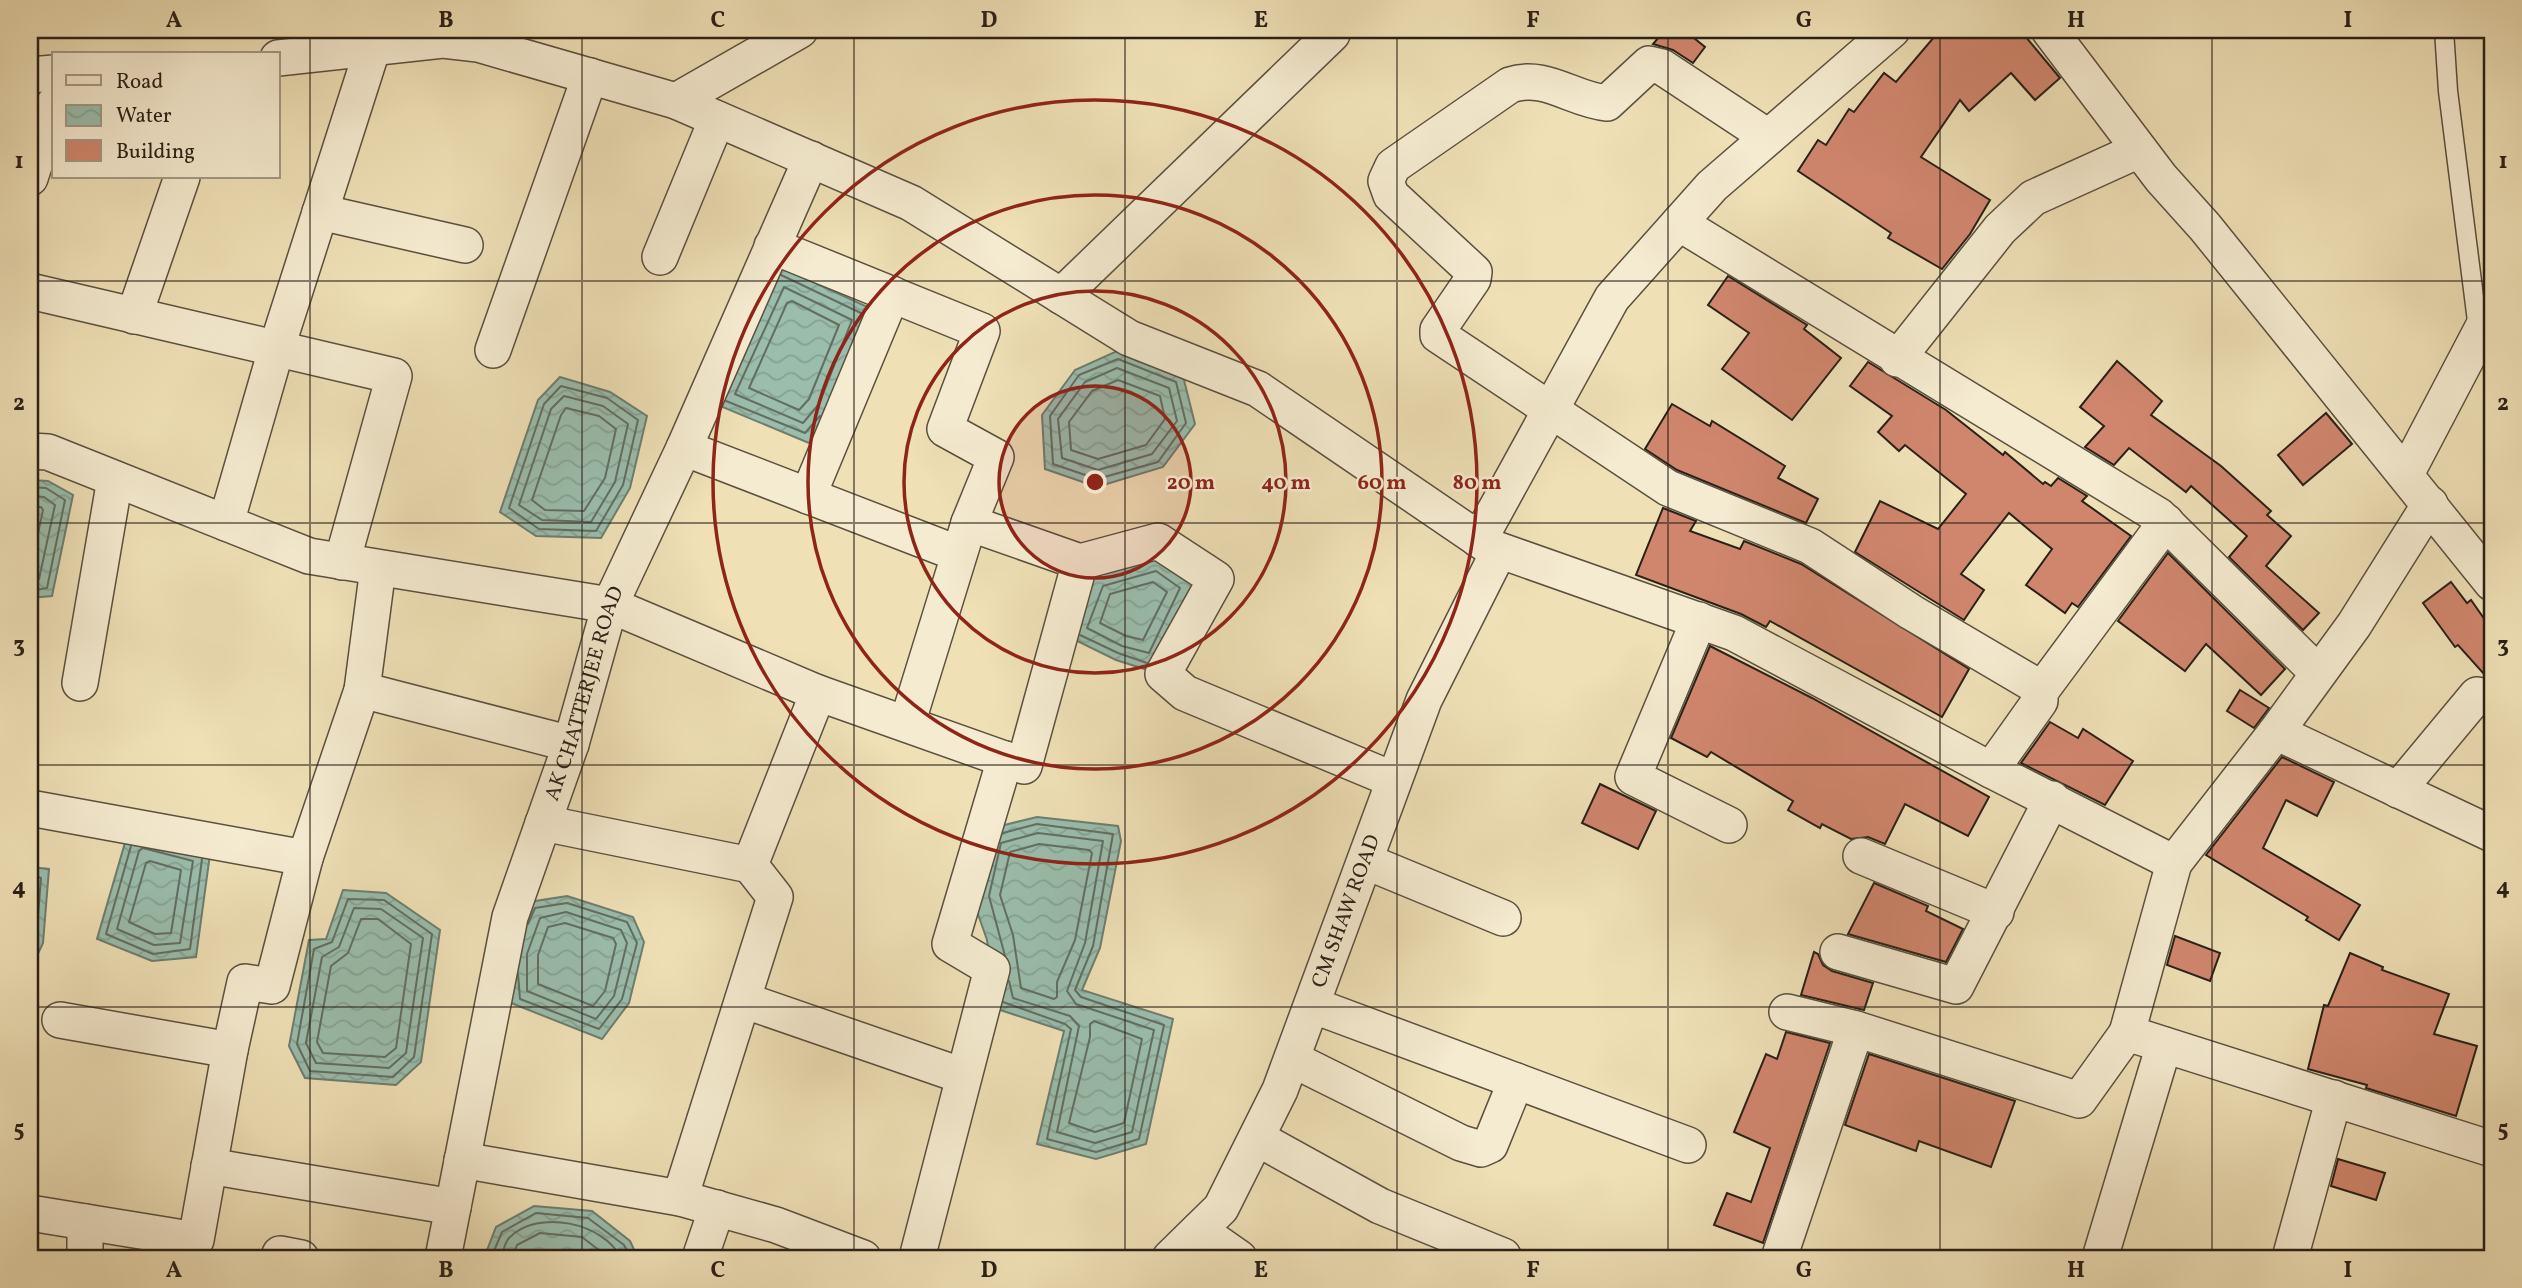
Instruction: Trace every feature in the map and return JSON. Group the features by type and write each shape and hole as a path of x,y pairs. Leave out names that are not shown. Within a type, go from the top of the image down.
{"street":[{"path":"676,101 800,30"},
{"path":"1061,296 1322,44 1332,34 1332,30"},
{"name":"CM SHAW ROAD","path":"1170,1258 1221,1208 1280,1090 1424,700 1489,545 1551,408 1612,298 1712,186 1892,30"},
{"path":"2049,30 2139,150 2406,474 2492,583"},
{"path":"280,58 443,40 478,44 676,101 911,203 1129,338 1258,389 1489,545 1734,633 1991,770 2174,863"},
{"path":"226,523 276,350 373,47"},
{"path":"1768,137 1662,67 1649,64 1607,103 1540,82 1524,80 1510,85 1393,166 1387,181 1391,195 1474,272 1473,279 1438,330 1438,335 1668,488 1810,546 1911,612 2040,688 2040,701 1991,770"},
{"path":"30,75 52,73"},
{"path":"493,350 590,76"},
{"path":"30,178 52,110"},
{"path":"660,257 716,119"},
{"path":"1897,359 2000,229 2033,198 2139,150"},
{"name":"AK CHATTERJEE ROAD","path":"443,1258 510,917 571,744 610,605 684,448 811,159"},
{"path":"134,316 182,178"},
{"path":"320,212 465,245"},
{"path":"1679,223 2166,522 2318,672"},
{"path":"772,246 982,331 945,429 996,457 964,539 907,724"},
{"path":"30,291 394,376 342,562"},
{"path":"808,496 892,294"},
{"path":"2406,474 2485,321"},
{"path":"684,448 808,496 964,539 1080,562 1158,541 1216,579 1163,674 1185,693 1394,780"},
{"path":"30,451 48,452 309,556 610,605 818,693 1024,766 1080,562"},
{"path":"80,683 115,479"},
{"path":"1787,1012 1856,1029 2080,1100 2127,1033 2174,863 2276,732 2354,625 2430,505"},
{"path":"2040,692 2166,522"},
{"path":"30,1213 196,1240 245,982 272,986 305,858 362,690 378,568"},
{"path":"1699,620 1633,777 1728,825"},
{"path":"362,690 571,744"},
{"path":"750,865 818,693"},
{"path":"2398,790 2476,695"},
{"path":"2276,732 2492,834"},
{"path":"918,1258 992,969 950,944 1005,759"},
{"path":"1838,952 1956,986 2052,799"},
{"path":"30,808 305,858"},
{"path":"543,823 750,865 775,897 680,1198"},
{"path":"1861,856 1996,912"},
{"path":"1365,861 1503,918"},
{"path":"743,1000 963,1076"},
{"path":"1312,1005 1688,1145"},
{"path":"60,1020 230,1050"},
{"path":"1779,1258 1856,1029"},
{"path":"2127,1033 2492,1146"},
{"path":"2100,1258 2164,1045"},
{"path":"1292,1059 1461,1143 1481,1149 1490,1145 1516,1081"},
{"path":"2290,1258 2334,1098"},
{"path":"1257,1138 1380,1206 1503,1255"},
{"path":"462,1160 680,1198 776,1225 861,1258"},
{"path":"209,1166 453,1207"},
{"path":"700,1258 716,1208"},
{"path":"85,1222 85,1258"},
{"path":"1199,1230 1240,1258"}],"lane":[{"path":"2444,30 2448,91 2485,321"}],"water":[{"path":"776,265 874,310 832,412 809,443 713,403"},
{"path":"1117,351 1183,376 1195,424 1163,467 1097,487 1045,469 1042,415 1075,370"},
{"path":"560,377 610,392 647,416 630,488 601,538 536,536 500,512 538,400"},
{"path":"30,480 48,481 73,495 52,596 30,598"},
{"path":"1159,553 1201,581 1157,673 1116,660 1065,635 1091,572"},
{"path":"1037,817 1118,826 1121,841 1100,948 1082,990 1173,1019 1146,1144 1096,1159 1037,1144 1064,1031 997,1009 987,940 972,897 988,829"},
{"path":"129,829 211,847 196,957 152,961 97,939"},
{"path":"30,867 49,869 43,943 35,960 30,959"},
{"path":"343,890 386,893 440,930 421,1062 396,1085 305,1078 289,1046 309,940 326,939"},
{"path":"567,896 633,917 644,942 629,1003 602,1039 511,1003 511,951 529,902"},
{"path":"534,1206 592,1211 630,1241 638,1258 484,1258 496,1227"}],"building":[{"path":"1665,30 1684,30 1705,47 1693,63 1673,50 1653,44"},
{"path":"1940,30 2020,30 2060,78 2035,100 2011,73 1969,111 1960,100 1921,157 1990,200 1970,234 1942,269 1888,238 1891,233 1798,171 1818,140 1826,145 1849,109 1854,112 1884,73 1896,82"},
{"path":"1728,276 1807,325 1804,329 1841,358 1792,420 1722,369 1749,333 1708,305"},
{"path":"2117,361 2162,401 2151,415 2221,466 2271,511 2267,515 2291,536 2266,566 2319,613 2303,630 2229,557 2247,536 2191,486 2186,492 2129,448 2114,465 2085,447 2104,426 2080,407"},
{"path":"1868,362 1946,410 2003,455 2005,452 2043,484 2045,482 2051,486 2058,478 2087,496 2082,501 2131,536 2078,607 2072,603 2065,613 2026,585 2052,549 2009,513 1961,574 1984,590 1964,620 1855,552 1880,501 1938,529 1966,494 1905,445 1899,451 1878,432 1892,416 1850,386"},
{"path":"1672,404 1710,426 1712,421 1785,466 1778,478 1818,499 1806,523 1677,470 1645,449"},
{"path":"2326,413 2352,444 2303,485 2278,455"},
{"path":"1663,508 1696,521 1690,531 1740,549 1744,541 1801,564 1969,669 1942,717 1770,621 1766,627 1741,614 1636,575"},
{"path":"2168,553 2285,669 2261,695 2206,644 2185,671 2118,621"},
{"path":"2451,582 2467,603 2471,600 2492,630 2492,683 2458,645 2455,647 2423,603"},
{"path":"1710,646 1812,698 1989,797 1968,836 1905,804 1885,844 1868,837 1851,839 1822,824 1820,828 1788,810 1793,801 1711,752 1707,757 1671,738"},
{"path":"2240,690 2269,708 2254,728 2227,711"},
{"path":"2050,722 2078,738 2083,729 2133,761 2105,805 2021,763"},
{"path":"2282,757 2334,782 2317,816 2286,800 2263,848 2360,905 2339,940 2306,920 2308,917 2206,855"},
{"path":"1600,784 1656,811 1638,849 1582,823"},
{"path":"1874,883 1928,906 1926,911 1963,929 1946,962 1848,934"},
{"path":"2175,936 2220,953 2210,981 2167,965"},
{"path":"1814,952 1818,954 1823,965 1832,971 1873,983 1864,1010 1801,995"},
{"path":"2350,953 2383,967 2382,970 2449,994 2434,1034 2477,1046 2456,1116 2366,1088 2367,1085 2308,1069 2324,1005 2328,1006"},
{"path":"1786,1032 1830,1043 1763,1243 1714,1225 1727,1193 1751,1202 1770,1148 1734,1132 1766,1054 1777,1059"},
{"path":"1869,1054 2015,1101 1991,1167 1919,1141 1916,1151 1845,1125"},
{"path":"2338,1159 2385,1173 2376,1200 2331,1186"}]}
